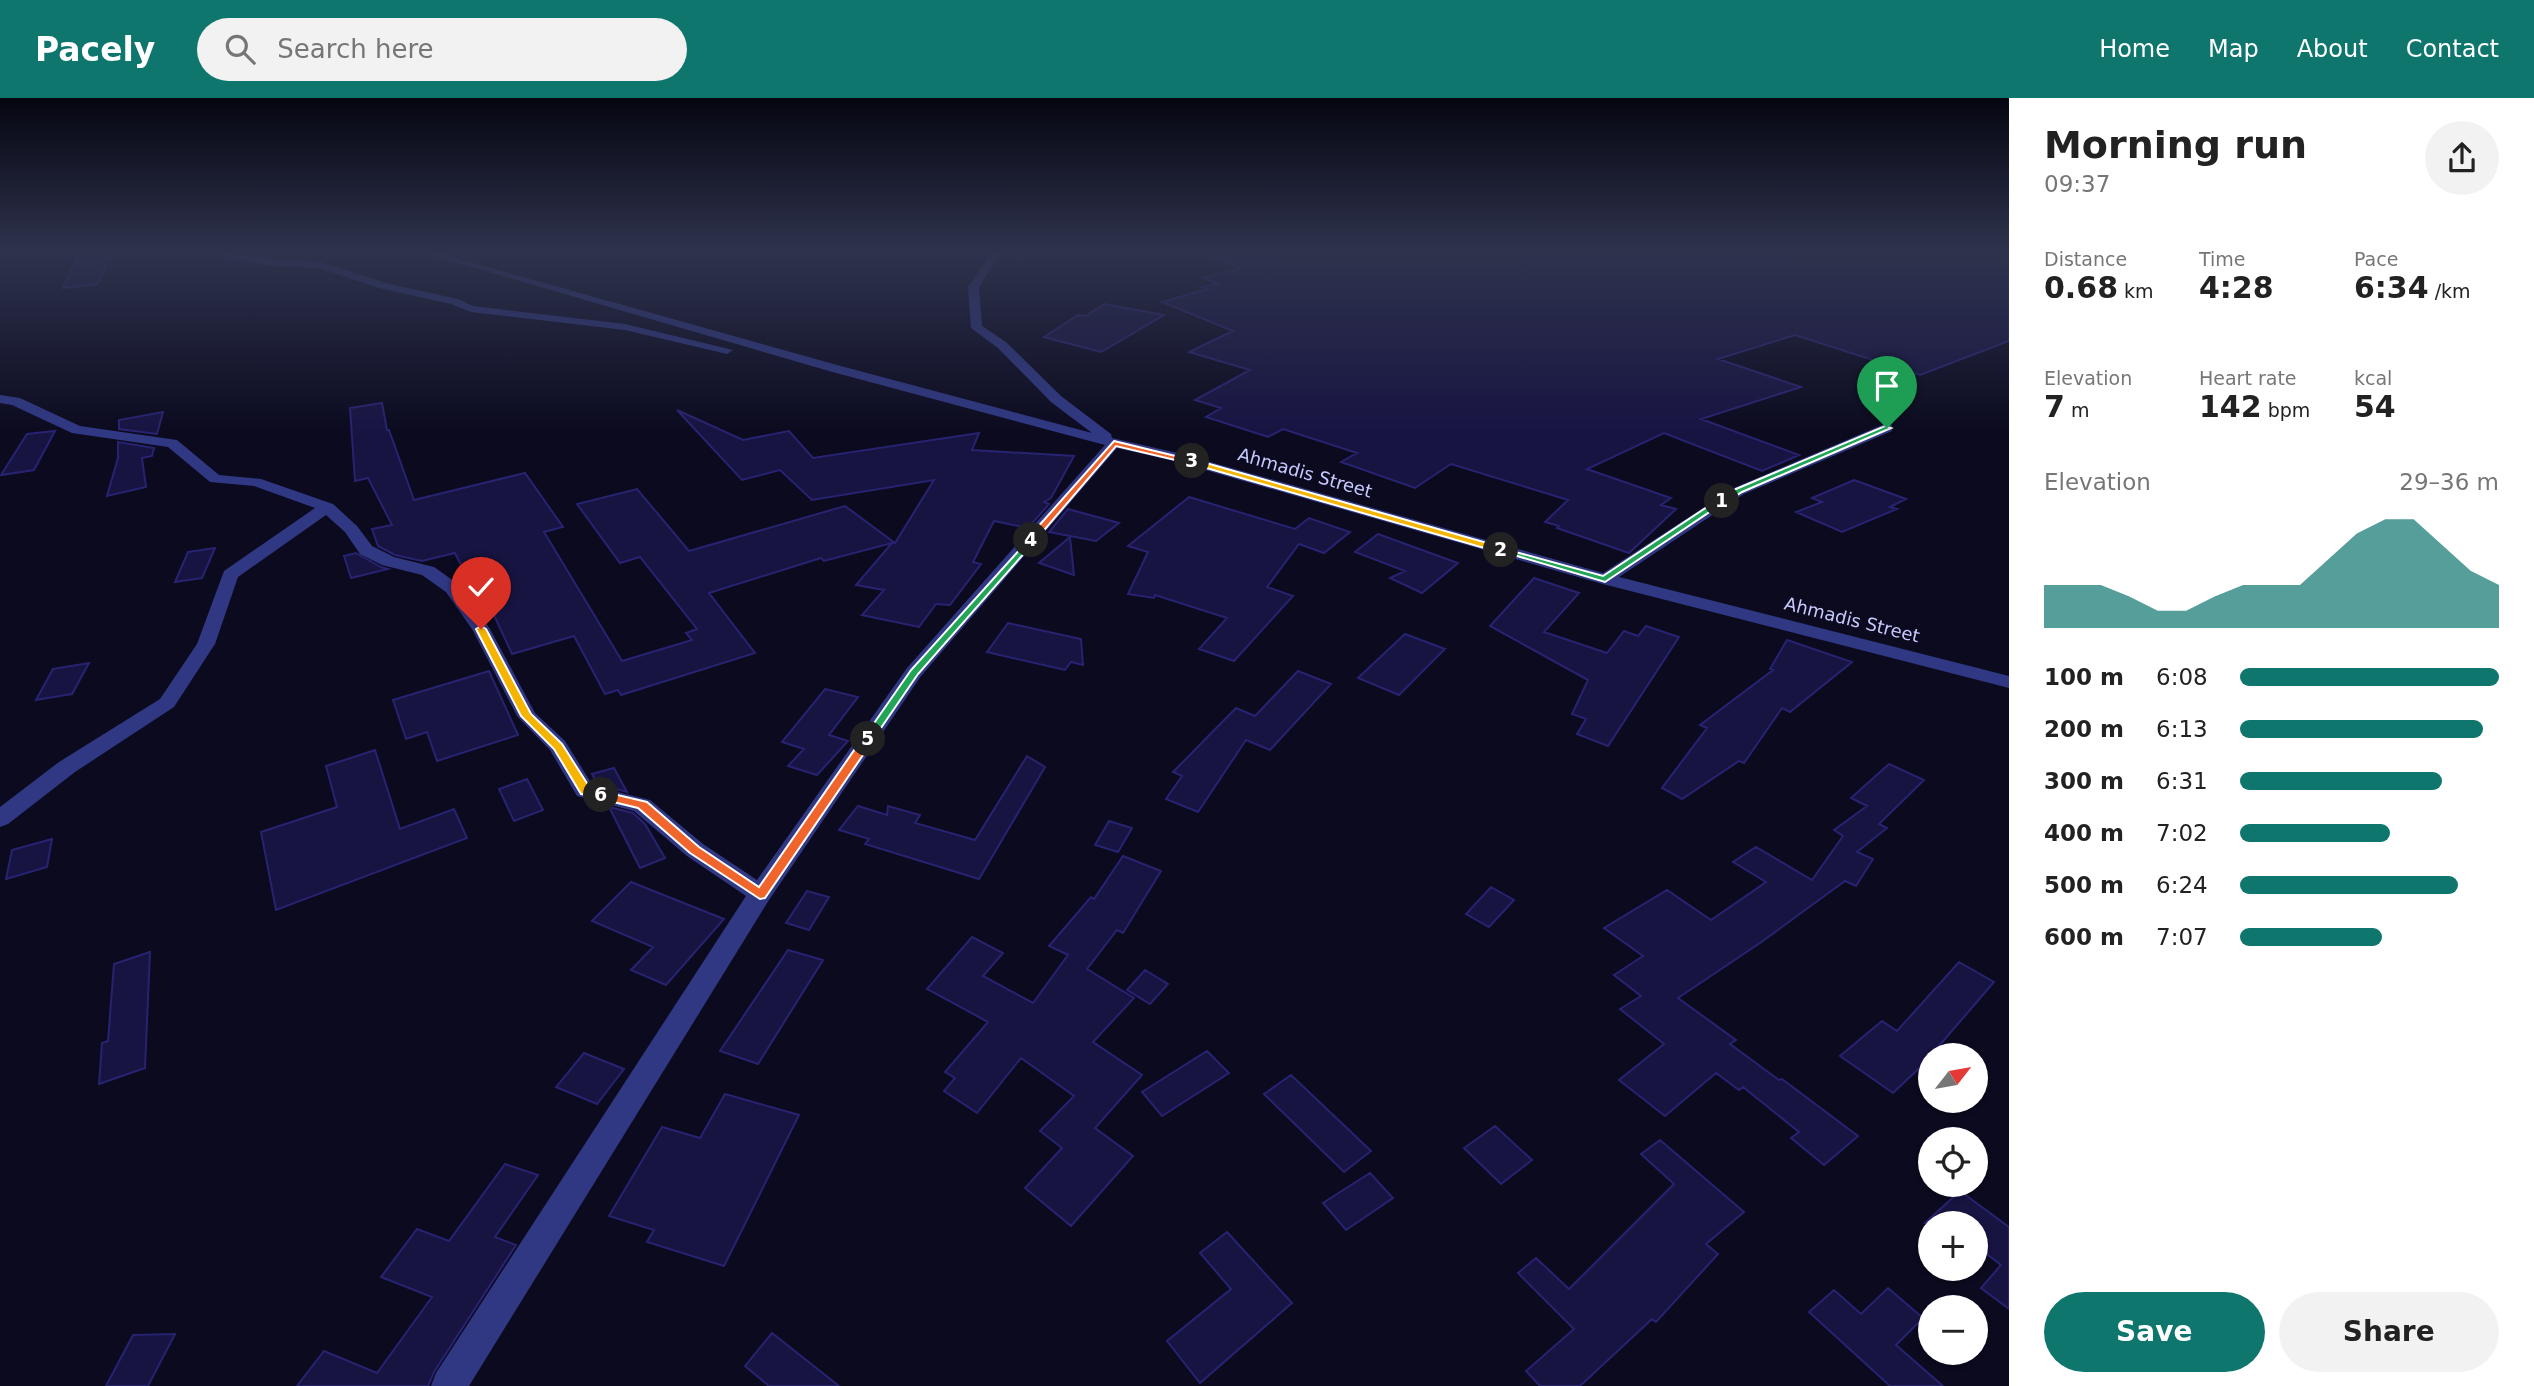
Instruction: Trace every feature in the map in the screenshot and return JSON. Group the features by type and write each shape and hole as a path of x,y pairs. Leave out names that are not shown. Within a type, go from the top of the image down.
{"street":[{"path":"515,313 625,327 715,348 833,368"},
{"name":"Ahmadis Street","path":"640,313 833,368 1114,443 1177,457 1605,579 2009,682"},
{"path":"449,1386 760,894 914,672 1114,443 1056,399 1002,345 977,328 974,313"},
{"path":"0,400 15,401 77,430 172,443 215,479 256,482 327,507 351,529 366,550 388,561 428,571 452,588 481,629 527,716 558,746 585,791 642,805 695,850 760,894"},
{"path":"1605,579 1739,491 1887,428"},
{"path":"0,819 67,767 167,703 206,644 230,575 327,507"}],"building":[{"path":"1090,313 1164,315 1101,352 1044,337 1078,315 1086,316"},
{"path":"1189,313 2009,313 2009,341 1920,375 1795,335 1718,359 1801,387 1701,419 1799,455 1762,471 1664,433 1587,469 1671,498 1661,505 1676,509 1629,553 1545,522 1568,500 1451,464 1415,488 1341,462 1357,453 1283,429 1268,437 1206,417 1221,408 1195,400 1250,370 1189,352 1233,331"},
{"path":"382,403 387,430 414,500 525,473 563,527 544,532 622,661 692,640 686,633 697,629 640,557 620,563 577,504 637,489 689,551 845,506 895,543 934,480 812,500 780,470 742,480 677,410 743,440 789,431 813,458 979,433 972,450 1074,456 1051,498 1044,502 1049,504 1028,528 994,521 973,562 981,564 950,605 936,604 919,627 862,615 884,590 856,585 892,543 824,561 821,558 709,593 755,653 621,695 618,690 605,694 574,636 512,654 487,600 479,602 455,553 422,561 395,555 378,546 372,529 392,525 368,478 355,481 350,408"},
{"path":"163,412 157,434 119,429 119,420"},
{"path":"55,431 34,470 1,475 27,434"},
{"path":"118,442 154,448 152,456 142,458 146,487 107,496 118,458"},
{"path":"1854,480 1906,499 1890,507 1897,509 1842,532 1796,512 1822,502 1812,498"},
{"path":"1189,497 1295,529 1309,518 1350,532 1324,553 1299,544 1267,587 1293,596 1234,661 1199,649 1227,618 1155,595 1154,598 1128,594 1148,552 1128,546"},
{"path":"1068,509 1119,523 1096,541 1049,532"},
{"path":"1378,534 1458,563 1422,593 1390,578 1405,571 1355,552"},
{"path":"1070,537 1074,575 1039,563"},
{"path":"215,548 202,578 175,582 188,552"},
{"path":"356,553 388,569 351,578 344,556"},
{"path":"1534,578 1579,593 1544,632 1607,653 1624,631 1638,636 1646,626 1679,637 1608,746 1577,734 1586,719 1572,714 1588,680 1490,626"},
{"path":"1008,623 1081,639 1083,665 1071,662 1065,670 987,652"},
{"path":"1405,634 1445,649 1399,695 1358,678"},
{"path":"1787,640 1852,662 1790,712 1782,708 1744,763 1739,761 1682,799 1662,788 1707,728 1700,725 1773,670 1770,669"},
{"path":"89,663 72,694 36,700 53,669"},
{"path":"489,671 518,735 437,761 427,732 406,739 393,700"},
{"path":"1298,671 1331,684 1270,750 1246,740 1198,812 1166,799 1182,776 1173,772 1236,708 1255,716"},
{"path":"825,689 858,697 829,735 848,741 817,775 788,766 804,749 782,742"},
{"path":"375,750 400,829 454,809 467,838 276,910 261,832 337,807 326,766"},
{"path":"1027,756 1045,767 979,879 865,844 869,839 839,830 858,806 887,815 888,806 920,815 915,823 975,840"},
{"path":"1889,764 1924,780 1879,824 1887,828 1857,852 1873,859 1856,886 1845,881 1678,998 1736,1040 1730,1044 1858,1136 1824,1165 1791,1138 1799,1132 1743,1087 1739,1090 1716,1073 1665,1116 1619,1080 1664,1044 1620,1009 1641,996 1614,975 1643,956 1604,928 1667,890 1711,920 1766,882 1733,862 1756,847 1812,880 1843,836 1834,830 1867,806 1851,798"},
{"path":"614,768 627,792 597,784 592,774"},
{"path":"527,779 543,810 514,821 499,789"},
{"path":"609,807 633,813 645,824 665,858 640,868"},
{"path":"1109,821 1132,828 1118,852 1095,845"},
{"path":"52,839 47,867 6,879 12,850"},
{"path":"1123,856 1161,871 1123,933 1117,930 1087,969 1134,998 1093,1042 1142,1075 1095,1128 1133,1156 1071,1226 1025,1188 1062,1148 1040,1131 1074,1096 1021,1058 977,1113 944,1091 955,1078 945,1072 988,1022 927,989 972,937 1003,953 983,976 1033,1003 1068,955 1049,946 1091,897 1094,899"},
{"path":"631,882 724,919 666,985 631,970 653,947 592,921"},
{"path":"1491,887 1514,900 1489,927 1466,914"},
{"path":"807,891 829,897 809,930 786,923"},
{"path":"788,950 823,960 758,1064 720,1051"},
{"path":"150,952 145,1068 99,1084 102,1043 108,1041 114,964"},
{"path":"1959,962 1994,982 1941,1043 1918,1043 1918,1069 1893,1093 1840,1056 1882,1021 1897,1031"},
{"path":"1145,970 1168,984 1150,1004 1127,990"},
{"path":"1207,1051 1229,1073 1162,1116 1142,1092"},
{"path":"584,1053 624,1069 597,1104 556,1087"},
{"path":"1291,1075 1371,1151 1344,1172 1264,1094"},
{"path":"725,1094 799,1115 724,1266 647,1242 654,1230 609,1216 662,1127 700,1138"},
{"path":"1495,1126 1532,1160 1501,1184 1464,1148"},
{"path":"1660,1140 1744,1212 1706,1244 1718,1254 1656,1322 1652,1319 1580,1386 1540,1386 1526,1371 1574,1329 1518,1273 1536,1258 1569,1289 1674,1184 1641,1154"},
{"path":"505,1164 538,1175 495,1237 516,1245 434,1372 428,1386 297,1386 324,1351 377,1373 432,1297 381,1277 417,1229 449,1241"},
{"path":"1370,1173 1393,1198 1346,1230 1323,1203"},
{"path":"1953,1197 1968,1197 1987,1211 1938,1211"},
{"path":"1988,1212 2009,1227 2009,1309 1981,1288 2001,1265 1988,1255"},
{"path":"1227,1232 1292,1303 1200,1383 1167,1341 1231,1289 1200,1253"},
{"path":"1888,1288 1918,1314 1918,1323 1896,1345 1943,1386 1890,1386 1809,1312 1834,1290 1861,1314"},
{"path":"772,1333 839,1386 769,1386 745,1366"},
{"path":"175,1334 148,1386 106,1386 133,1335"}],"route":[{"path":"481,629 527,716 558,746 585,791 642,805 695,850 760,894 914,672 1114,443 1177,457 1605,579 1680,527 1739,491 1887,428"}]}
